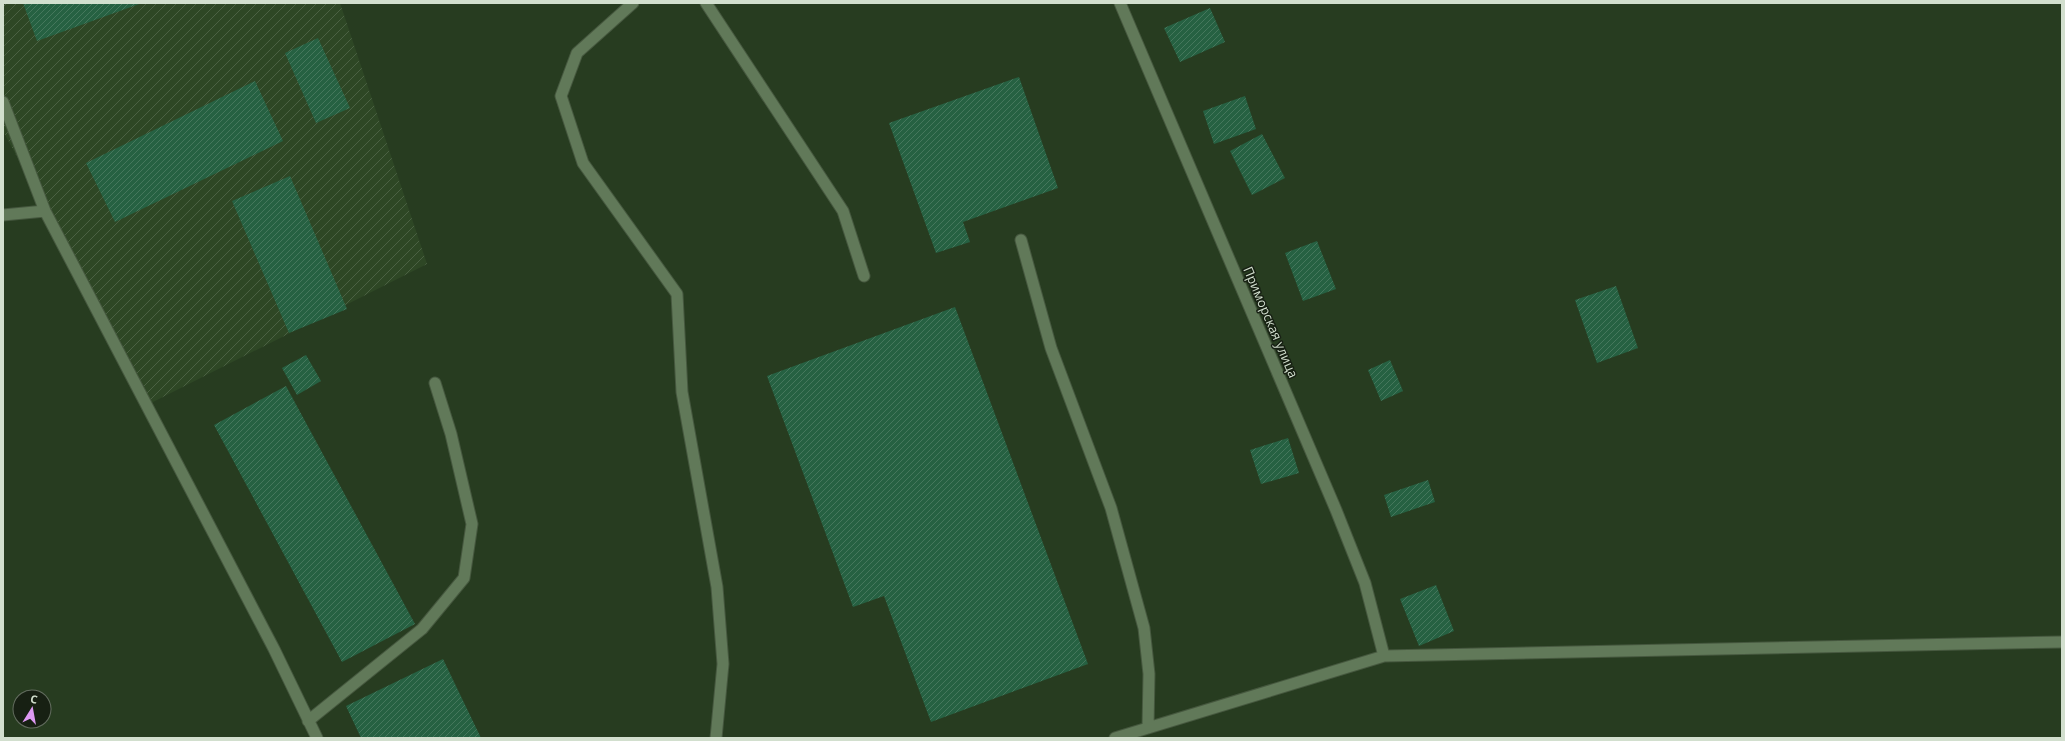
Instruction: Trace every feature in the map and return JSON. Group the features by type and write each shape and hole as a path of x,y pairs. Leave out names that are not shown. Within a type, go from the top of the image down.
{"lane":[{"path":"633,3 577,53 561,96 582,163 677,294 682,392 717,587 723,664 716,738"},
{"path":"706,3 843,211 864,276"},
{"name":"Приморская улица","path":"1120,3 1336,510 1365,583 1384,656"},
{"path":"3,102 45,211 270,642 316,738"},
{"path":"3,215 45,211"},
{"path":"1021,240 1051,348 1111,508 1144,628 1149,674 1148,728"},
{"path":"308,721 422,628 464,578 472,524 451,434 435,382"},
{"path":"1114,738 1384,656 2062,642"}],"shaded area":[{"path":"3,3 340,3 427,264 151,403 3,131"}],"building":[{"path":"23,3 142,3 37,41"},
{"path":"1210,8 1225,42 1180,62 1164,28"},
{"path":"318,38 350,108 316,123 285,53"},
{"path":"1019,77 1058,188 963,222 970,242 936,253 889,123"},
{"path":"255,81 283,141 115,222 86,163"},
{"path":"1245,96 1256,129 1214,144 1203,111"},
{"path":"1262,134 1285,178 1252,195 1230,151"},
{"path":"290,176 347,309 289,333 232,201"},
{"path":"1317,241 1336,289 1303,301 1285,253"},
{"path":"1616,286 1638,348 1597,363 1575,300"},
{"path":"955,307 1088,664 931,722 884,596 853,607 767,376"},
{"path":"306,355 321,381 297,395 282,368"},
{"path":"1390,360 1403,391 1381,401 1368,370"},
{"path":"286,386 415,624 342,662 214,425"},
{"path":"1288,438 1299,473 1261,484 1250,450"},
{"path":"1428,480 1435,502 1391,517 1384,495"},
{"path":"1436,585 1454,631 1419,646 1400,599"},
{"path":"443,659 481,738 361,738 346,706"}]}
